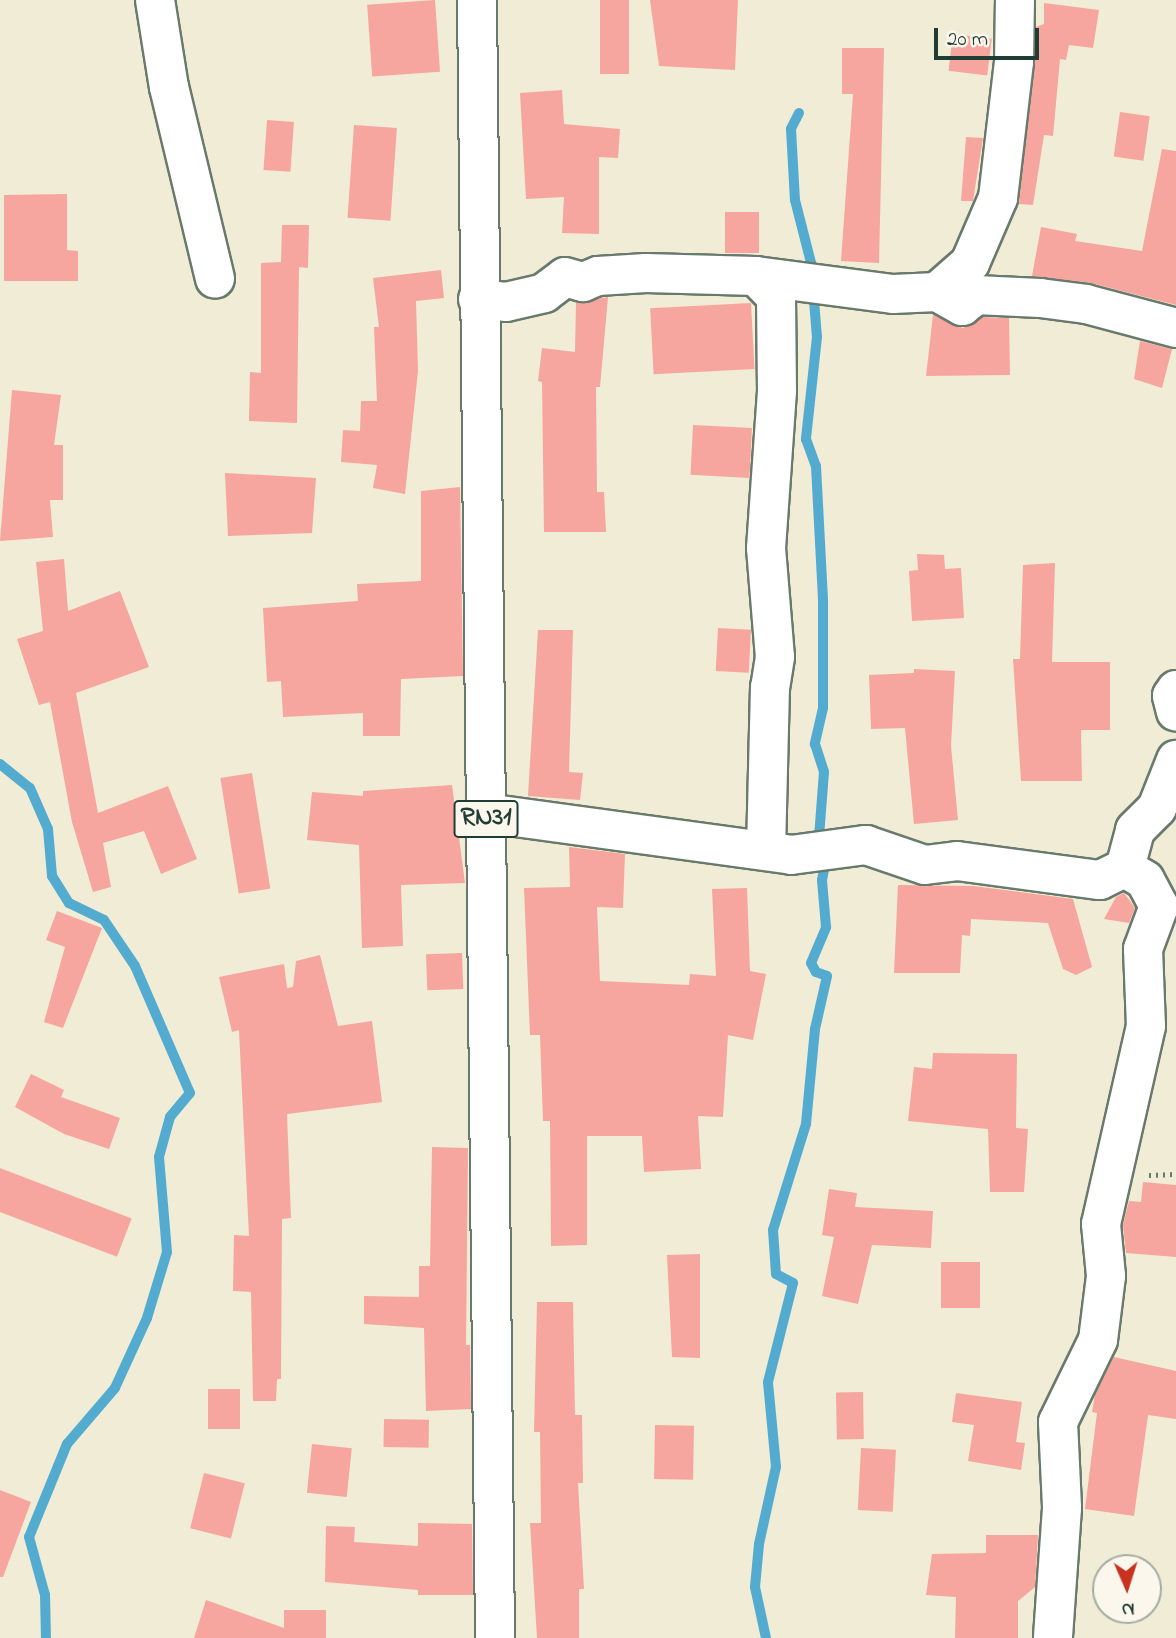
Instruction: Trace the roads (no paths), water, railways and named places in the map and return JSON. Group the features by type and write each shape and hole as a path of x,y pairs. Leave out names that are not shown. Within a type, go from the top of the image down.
{"street":[{"path":"155,0 169,87 215,279"},
{"name":"RN31","path":"477,0 478,299 495,1638"},
{"path":"937,292 970,263 998,198 1014,62 1015,0"},
{"path":"478,299 506,302 544,293 565,277 583,282 597,276 646,273 756,276 893,294 937,292 962,306 976,295 1040,298 1086,304 1176,328"},
{"path":"756,276 776,297 779,331 766,548 775,657 769,701 766,850"},
{"path":"1176,690 1172,696 1176,712"},
{"path":"486,813 796,855 866,845 925,865 957,861 1100,880 1125,868 1135,830 1157,808 1176,760"},
{"path":"1053,1638 1062,1508 1058,1422 1098,1340 1106,1276 1101,1224 1146,1027 1143,949 1159,906 1144,880 1125,868"}],"waterway":[{"path":"799,113 791,129 795,200 811,263 817,337 806,439 816,466 823,601 823,708 815,744 824,772 819,837"},
{"path":"0,764 30,788 48,829 52,876 69,903 104,920 135,966 190,1093 170,1117 159,1157 167,1252 147,1318 115,1388 67,1444 29,1537 45,1595 46,1638"},
{"path":"766,1638 755,1587 759,1544 776,1467 768,1382 793,1283 776,1274 773,1230 806,1124 815,1029 827,976 816,972 811,963 826,927 822,880 825,864"}]}
